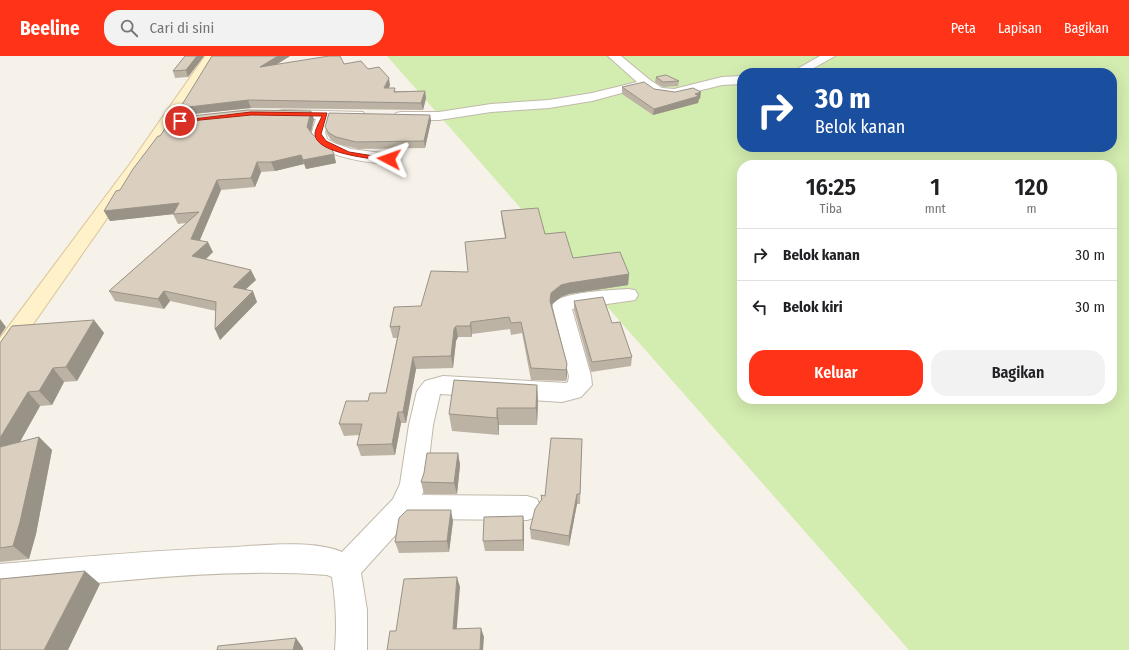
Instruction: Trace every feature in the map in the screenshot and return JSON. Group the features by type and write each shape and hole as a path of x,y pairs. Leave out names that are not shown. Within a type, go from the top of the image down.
{"street":[{"path":"0,354 174,121 211,56"},
{"path":"614,56 646,83 659,91 674,93 718,82 737,80"},
{"path":"806,68 829,56"},
{"path":"388,116 428,117 491,108 549,104 592,97 646,83"},
{"path":"267,114 372,116"},
{"path":"325,114 318,134 324,143 348,154 389,159"},
{"path":"345,569 404,507 413,484 421,425 429,391 433,387 443,385 562,393 573,391 580,386 580,376 562,312 562,306 568,302 628,295"},
{"path":"404,507 527,508"},
{"path":"0,578 181,563 284,558 330,561 345,569"},
{"path":"345,569 349,588 353,635 351,650"}],"green space":[{"path":"387,56 1129,56 1129,650 909,650"}],"building":[{"path":"185,56 197,56 186,70 173,71"},
{"path":"212,56 278,56 260,67 329,56 340,56 344,64 361,61 368,69 379,67 389,78 384,88 395,88 394,92 425,91 421,103 248,100 180,108"},
{"path":"666,75 679,81 663,82 656,77"},
{"path":"644,82 654,89 675,92 693,88 701,92 695,94 699,96 654,109 622,87"},
{"path":"248,110 311,111 307,127 313,135 330,146 334,154 303,160 301,155 271,162 257,162 251,178 217,180 191,239 208,242 192,256 251,270 233,287 253,291 215,329 216,302 164,291 158,299 109,291 199,212 173,214 179,203 104,211 116,191 120,190 133,169 158,136 160,136 172,118"},
{"path":"329,113 430,115 424,141 356,142 336,137 329,133 325,127"},
{"path":"538,208 545,234 565,232 573,258 620,252 629,274 569,283 561,285 551,293 550,301 567,364 566,370 531,368 521,322 511,323 509,317 471,322 470,326 456,326 454,329 451,356 413,357 403,412 398,412 392,444 357,445 362,424 339,424 346,401 368,401 370,393 386,393 400,326 390,327 394,307 421,306 431,271 468,272 465,242 506,238 501,211"},
{"path":"603,297 612,323 620,322 632,357 592,362 574,301"},
{"path":"94,320 66,367 53,368 39,391 28,392 0,438 0,343 12,326"},
{"path":"454,380 537,385 536,408 497,408 497,418 449,414"},
{"path":"39,437 20,522 13,546 0,548 0,447"},
{"path":"551,438 582,439 580,494 577,494 569,536 530,529 535,509 542,499 541,495 545,496"},
{"path":"427,453 458,453 454,483 421,482"},
{"path":"407,510 451,510 447,541 395,542 399,518"},
{"path":"523,516 523,540 483,541 484,517"},
{"path":"85,571 44,650 0,650 0,579"},
{"path":"457,577 453,629 481,628 480,650 387,650 390,631 396,631 404,579"},
{"path":"296,638 293,650 217,650 218,646"}],"route":[{"path":"180,121 251,113 325,114 318,134 324,143 348,154 362,157 389,159"}]}
